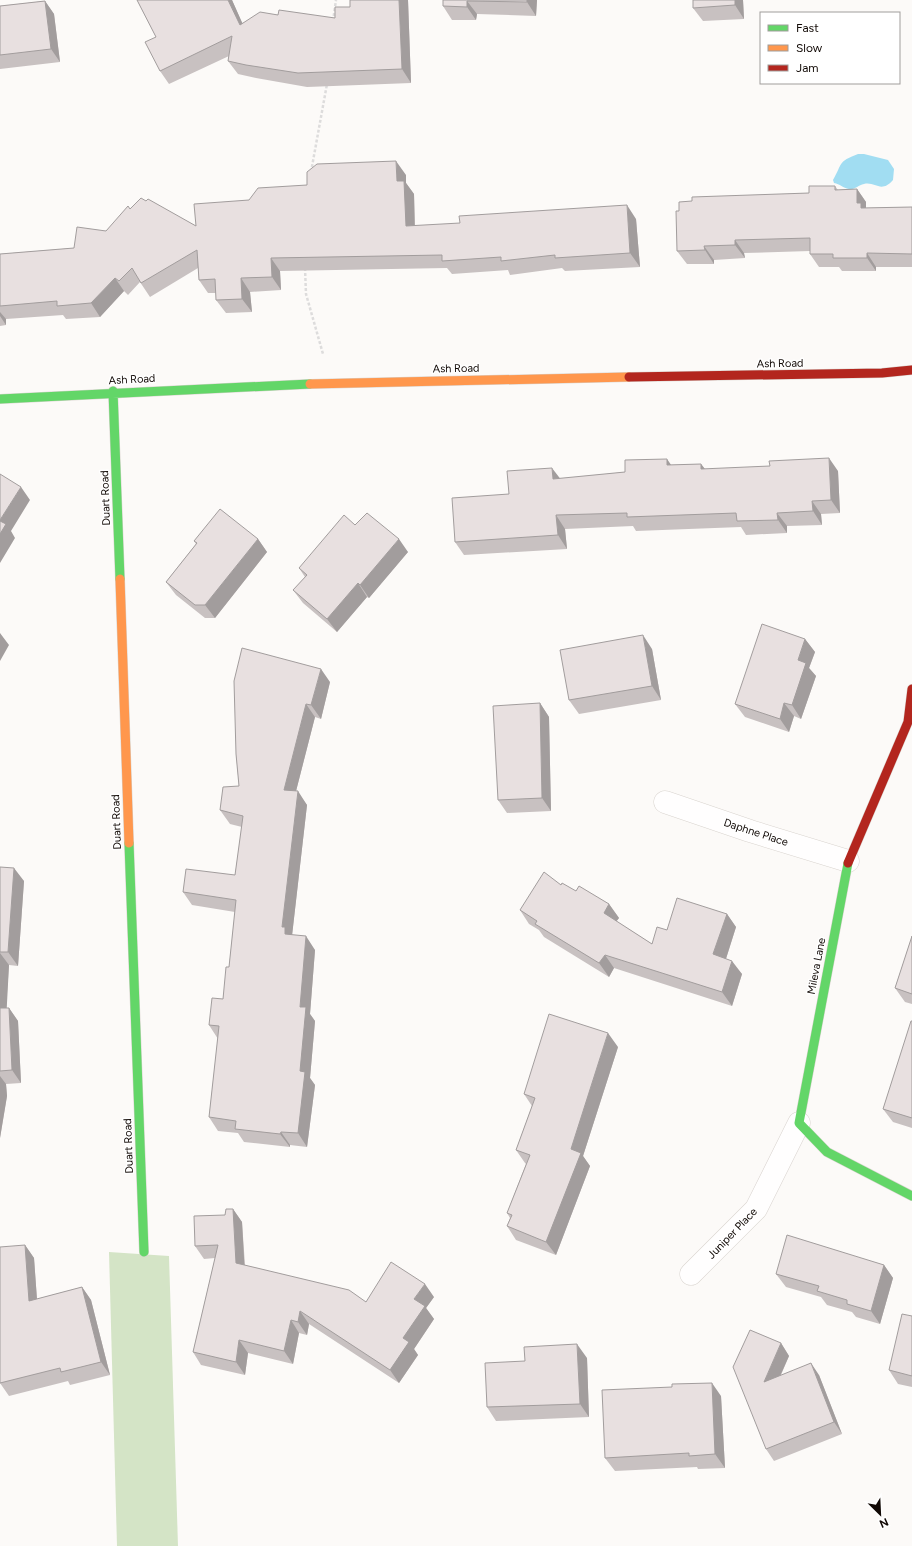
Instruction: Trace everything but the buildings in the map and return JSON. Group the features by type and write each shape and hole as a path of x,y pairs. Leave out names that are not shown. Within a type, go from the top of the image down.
{"street":[{"name":"Ash Road","path":"0,399 113,391 331,382 882,373 912,370"},
{"name":"Duart Road","path":"113,391 144,1252"},
{"name":"Mileva Lane","path":"798,1123 848,861 910,723 912,689"},
{"name":"Daphne Place","path":"665,802 750,831 848,861"},
{"path":"798,1123 827,1152 912,1196"},
{"name":"Juniper Place","path":"691,1274 756,1209 798,1123"}],"path":[{"path":"333,22 336,0"},
{"path":"310,174 328,82"},
{"path":"305,264 306,294 331,382"}],"green space":[{"path":"109,1252 169,1256 178,1546 117,1546"}],"water":[{"path":"858,154 888,160 894,169 893,180 889,184 881,187 868,184 851,189 834,183 833,180 843,161"}],"traffic: fast":[{"path":"0,399 310,384"},
{"path":"113,391 120,579"},
{"path":"129,843 144,1252"},
{"path":"848,863 799,1123 827,1152 912,1196"}],"traffic: slow":[{"path":"310,384 629,377"},
{"path":"120,579 129,843"}],"traffic: jam":[{"path":"629,377 882,373 912,370"},
{"path":"848,863 908,722 912,689"}]}
